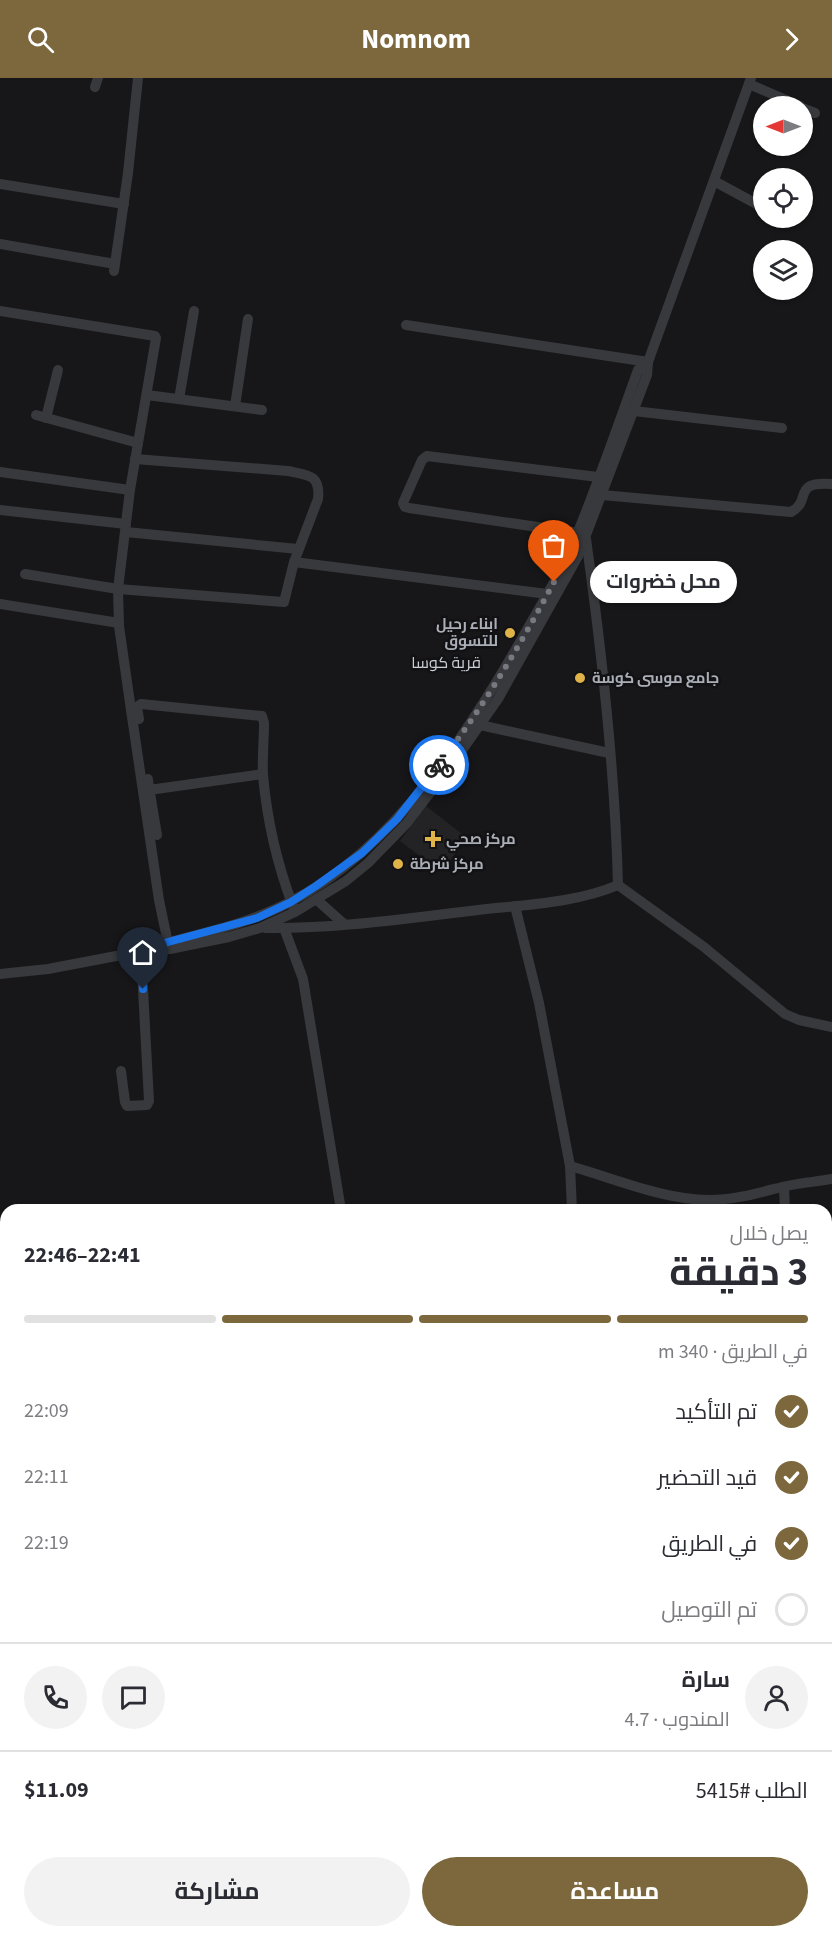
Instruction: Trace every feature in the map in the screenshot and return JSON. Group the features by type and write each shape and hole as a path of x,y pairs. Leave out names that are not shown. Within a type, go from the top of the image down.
{"street":[{"path":"0,244 114,268 124,204 138,78"},
{"path":"459,746 480,725 498,699 574,554 602,495 647,375 648,362 750,81 779,96"},
{"path":"714,181 753,202"},
{"path":"0,183 124,204"},
{"path":"0,310 155,336 130,490 118,589 119,623 151,848 169,946"},
{"path":"179,399 194,311"},
{"path":"235,406 248,319"},
{"path":"406,325 648,362"},
{"path":"618,885 616,820 601,658 582,535 598,477 638,370 648,362"},
{"path":"58,370 41,417 138,443"},
{"path":"147,395 262,410"},
{"path":"634,411 782,428"},
{"path":"582,535 409,508 403,503 422,460 427,456 598,477"},
{"path":"26,574 118,589 282,603 284,601 298,549 319,494 317,482 309,475 288,471 135,459"},
{"path":"0,472 130,490"},
{"path":"602,495 791,512 796,509 812,484 832,484"},
{"path":"0,510 298,549"},
{"path":"260,928 293,907 406,823 459,746 547,594 574,554"},
{"path":"294,562 547,594"},
{"path":"0,604 119,623"},
{"path":"157,835 137,707 141,704 262,716 264,723 263,774 277,858 293,907"},
{"path":"480,725 609,753"},
{"path":"149,790 263,774"},
{"path":"169,946 317,900 345,881 380,843"},
{"path":"0,974 48,969 260,928 344,924 515,906 585,896 618,885"},
{"path":"618,885 704,947 785,1014 799,1020 832,1027"},
{"path":"317,900 344,924"},
{"path":"515,906 539,1003 570,1166 572,1204"},
{"path":"284,928 303,979 340,1204"},
{"path":"121,1071 125,1102 128,1106 147,1105 149,1101 141,952"},
{"path":"570,1166 653,1191 682,1198 710,1200 832,1179"},
{"path":"784,1186 785,1204"}],"shaded area":[{"name":"مركز صحي","path":"426,806 467,838 441,872 400,841"}],"way so far":[{"path":"439,765 473,720 554,582"}],"place":[{"name":"محل خضروات","path":"554,582"},
{"name":"ابناء رحيل للتسوق","path":"510,633"},
{"name":"جامع موسى كوسة","path":"580,678"},
{"name":"مركز صحي","path":"433,839"},
{"name":"مركز شرطة","path":"398,864"}],"district":[{"name":"قرية كوسا","path":"446,663"}],"route":[{"path":"143,989 141,952 168,942 257,918 291,902 336,874 362,853 397,819 439,765"}]}
